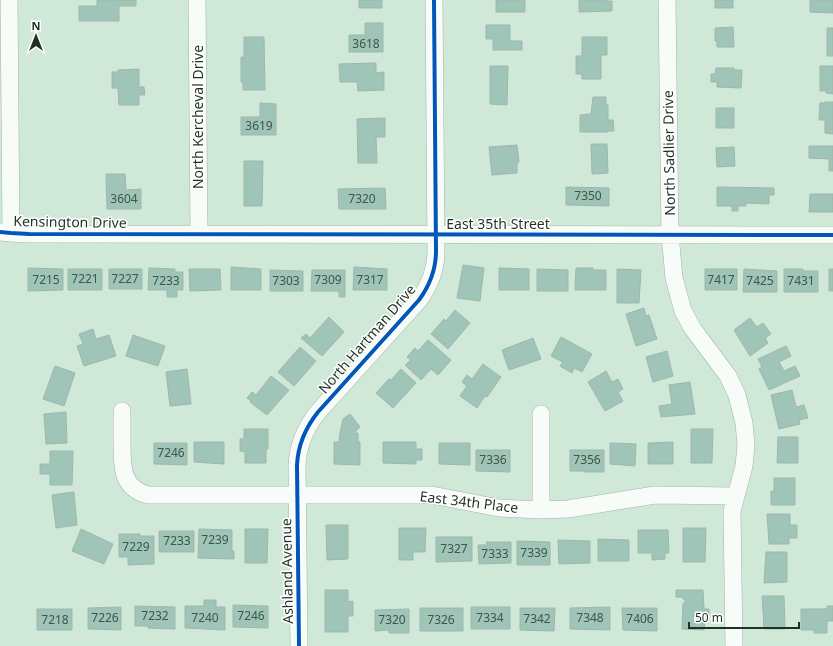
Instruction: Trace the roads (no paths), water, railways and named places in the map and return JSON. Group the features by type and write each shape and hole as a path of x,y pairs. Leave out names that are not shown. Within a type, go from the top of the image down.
{"street":[{"path":"5,233 9,0"},
{"name":"North Kercheval Drive","path":"198,0 199,234"},
{"name":"North Hartman Drive","path":"298,495 298,454 302,440 310,424 318,412 423,295 429,285 434,269 436,235 434,0"},
{"name":"North Sadlier Drive","path":"667,0 670,234 674,278 683,311 693,329 728,376 737,395 743,416 745,437 744,466 732,511 734,646"},
{"name":"Kensington Drive","path":"5,233 139,234"},
{"name":"East 35th Street","path":"139,234 833,235"},
{"name":"East 34th Place","path":"122,411 122,466 124,477 139,491 148,494 432,495 499,508 541,510 568,509 655,496 735,496"},
{"path":"541,414 541,510"},
{"name":"Ashland Avenue","path":"298,495 299,646"}]}
